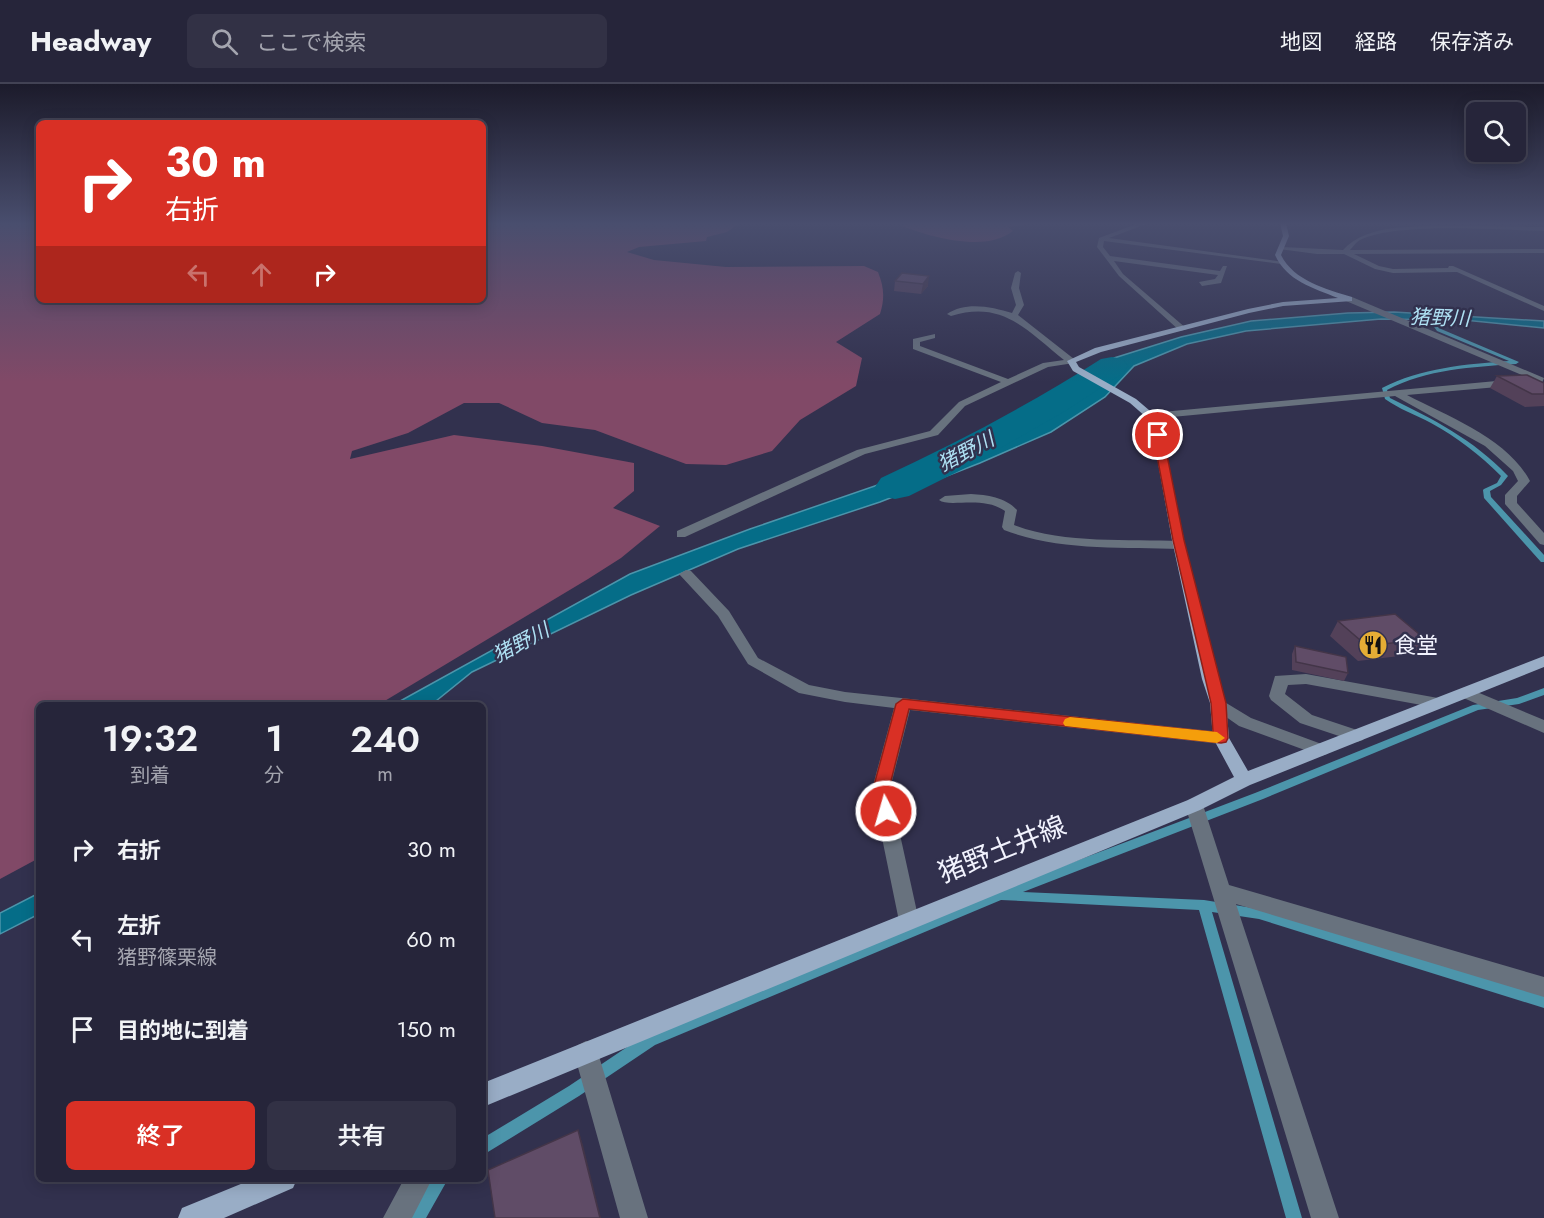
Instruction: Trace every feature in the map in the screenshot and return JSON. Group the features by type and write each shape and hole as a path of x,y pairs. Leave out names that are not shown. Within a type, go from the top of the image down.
{"main road":[{"path":"1298,276 1349,299"},
{"path":"1244,780 1221,738 1218,703 1180,545 1158,435 1151,416 1074,365 1098,350 1283,304 1349,299"},
{"name":"猪野土井線","path":"486,1094 1194,806 1244,780 1544,661"},
{"path":"192,1218 277,1182"}],"street":[{"path":"1014,316 1020,305 1015,288 1017,276"},
{"path":"1123,276 1183,329"},
{"path":"1202,284 1218,281 1221,276"},
{"path":"1472,276 1544,309"},
{"path":"1349,299 1543,381"},
{"path":"951,314 963,309 976,309 1014,316 1074,365"},
{"path":"932,336 916,341 916,347 1008,382"},
{"path":"681,534 861,452 934,433 962,404 1046,365 1074,365"},
{"path":"1151,416 1543,381"},
{"path":"1396,393 1481,439 1516,465 1522,472 1524,481 1511,495 1511,504 1544,541"},
{"path":"945,500 979,498 1003,503 1011,510 1008,527 1018,533 1068,539 1180,545"},
{"path":"686,574 724,614 753,661 805,689 903,704 1221,738"},
{"path":"1357,736 1306,719 1277,696 1281,680 1306,679 1438,703"},
{"path":"1465,692 1544,727"},
{"path":"1218,703 1245,722 1321,750"},
{"path":"903,704 881,789 909,921"},
{"path":"1194,806 1325,1218"},
{"path":"1221,891 1544,987"},
{"path":"586,1053 634,1218"},
{"path":"397,1218 417,1182"}],"shaded area":[{"path":"0,276 36,276 36,303 486,303 486,276 879,276 883,288 880,314 836,342 862,358 856,386 800,420 772,451 726,465 686,464 595,430 542,423 499,403 464,403 408,433 352,451 350,459 454,435 542,446 634,463 634,491 613,508 660,526 621,558 588,579 383,702 36,702 36,860 0,879"}],"water":[{"path":"1394,312 1544,321 1544,328 1464,320 1381,319 1246,331 1187,344 1134,366 1105,397 1051,432 880,502 738,549 631,595 472,672 435,702 398,702 630,574 750,529 956,458 1055,403 1114,358 1181,337 1251,321 1348,313"},
{"path":"36,895 36,916 0,934 0,913"}],"building":[{"path":"899,276 929,276 923,284 895,281"},
{"path":"1527,375 1544,383 1544,394 1532,394 1497,376"},
{"path":"1395,614 1425,639 1367,646 1338,621"},
{"path":"1295,646 1346,657 1348,673 1296,662"},
{"path":"578,1130 600,1218 495,1218 488,1170"}],"waterway":[{"path":"1428,316 1439,330 1516,362 1430,372 1397,382 1384,389 1388,399 1465,441 1493,463 1505,476 1499,484 1486,490 1488,498 1544,560"},
{"name":"猪野川","path":"895,487 956,458 1055,403 1112,366"},
{"path":"486,1145 574,1091 650,1040 998,896 1259,796 1476,707 1519,701 1544,691"},
{"path":"1003,896 1204,905"},
{"path":"1204,905 1259,914 1544,1002"},
{"path":"1204,905 1294,1218"},
{"path":"417,1218 438,1182"}],"slow traffic":[{"path":"1070,723 1217,738"}],"place":[{"name":"食堂","path":"1373,645"}],"route":[{"path":"886,811 881,789 903,704 1201,738 1221,738 1218,703 1210,679 1178,540 1158,435"}]}
